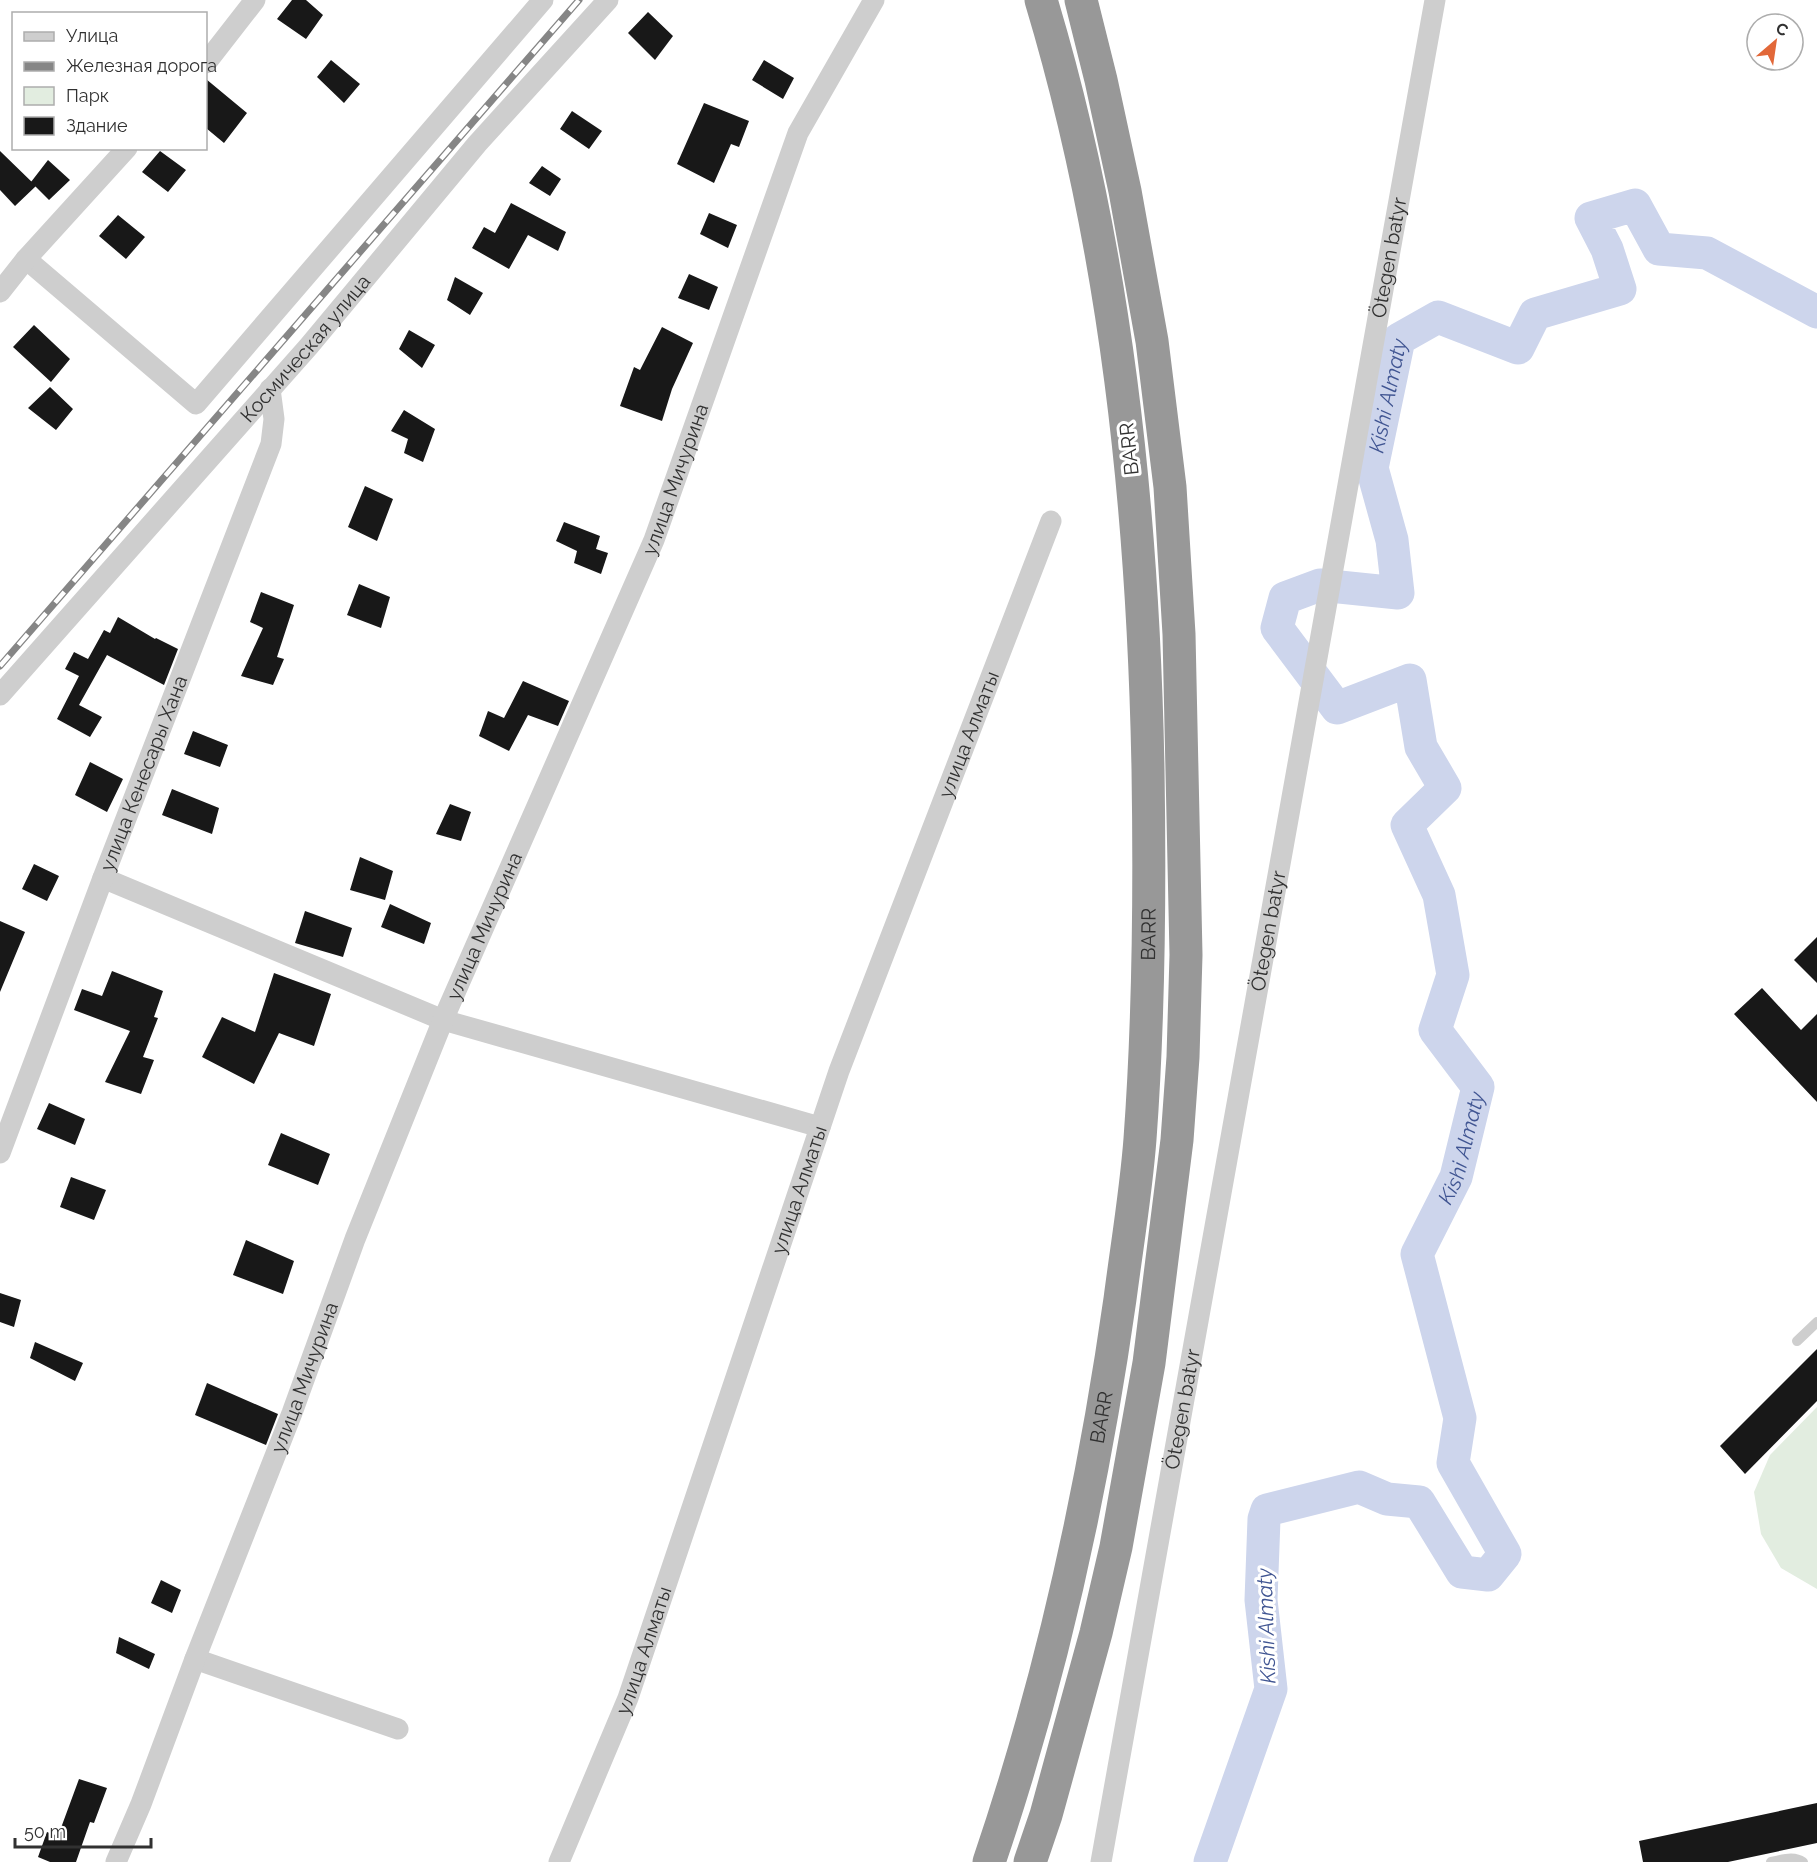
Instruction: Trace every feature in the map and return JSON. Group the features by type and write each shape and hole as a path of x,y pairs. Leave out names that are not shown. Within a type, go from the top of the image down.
{"highway":[{"name":"BARR","path":"989,1862 1019,1767 1045,1672 1080,1523 1101,1420 1135,1191 1140,1138 1147,966 1149,886 1146,660 1128,428 1097,227 1057,56 1041,0"},
{"name":"BARR","path":"1030,1862 1046,1815 1096,1633 1116,1547 1149,1363 1177,1140 1183,1057 1186,955 1179,634 1170,487 1152,341 1125,191 1081,0"}],"street":[{"path":"207,62 255,0"},
{"path":"26,259 196,404 543,0"},
{"name":"Космическая улица","path":"0,695 270,389 477,144 608,0"},
{"name":"улица Мичурина","path":"116,1862 141,1804 195,1659 292,1413 355,1239 443,1020 654,540 798,133 874,0"},
{"name":"Ötegen batyr","path":"1101,1862 1436,0"},
{"path":"0,292 26,259 125,150"},
{"name":"улица Кенесары Хана","path":"0,1153 103,878 271,444 274,419 270,389"},
{"name":"улица Алматы","path":"559,1862 628,1698 838,1071 1051,521"},
{"path":"103,878 443,1020 820,1127"},
{"path":"195,1659 398,1729"}],"lane":[{"path":"1797,1341 1817,1322"},
{"path":"1771,1862 1789,1858 1803,1862"}],"green space":[{"path":"1817,1407 1817,1589 1781,1568 1761,1534 1754,1492 1770,1455"}],"building":[{"path":"292,0 306,0 323,15 306,39 277,19"},
{"path":"648,12 673,36 655,60 628,33"},
{"path":"331,60 360,84 344,103 317,77"},
{"path":"764,60 794,78 783,99 752,80"},
{"path":"207,80 247,113 224,143 207,129"},
{"path":"704,103 749,121 739,147 731,144 714,183 677,164"},
{"path":"572,111 602,131 589,149 560,129"},
{"path":"0,151 36,186 15,206 0,190"},
{"path":"160,151 186,170 168,192 142,172"},
{"path":"48,160 70,180 49,200 31,182"},
{"path":"542,166 561,179 550,196 529,183"},
{"path":"511,203 566,232 558,251 528,235 509,269 472,248 484,227 495,233"},
{"path":"709,213 737,225 728,248 700,234"},
{"path":"118,215 145,237 126,259 99,236"},
{"path":"689,274 718,287 709,310 678,298"},
{"path":"455,277 483,293 470,315 447,300"},
{"path":"34,325 70,359 51,382 13,347"},
{"path":"662,327 693,343 672,389 662,421 620,406 634,367 640,370"},
{"path":"409,330 435,345 422,368 399,349"},
{"path":"50,387 73,409 56,430 28,408"},
{"path":"404,410 435,429 423,462 404,453 408,439 391,431"},
{"path":"365,486 393,499 377,541 348,527"},
{"path":"564,522 600,536 596,549 608,553 601,574 574,563 577,551 556,541"},
{"path":"359,584 390,597 381,628 347,615"},
{"path":"261,592 294,605 277,657 284,659 273,685 241,676 263,628 250,622"},
{"path":"118,617 155,639 178,649 164,685 107,655 79,705 102,717 90,737 57,719 79,676 65,669 74,652 88,659 104,630 110,633"},
{"path":"523,681 569,701 558,726 528,715 509,751 479,736 488,711 504,718"},
{"path":"193,731 228,745 220,767 184,754"},
{"path":"90,762 123,779 107,812 75,795"},
{"path":"172,789 219,808 212,834 162,815"},
{"path":"450,804 471,812 461,841 436,834"},
{"path":"360,857 393,871 385,900 350,890"},
{"path":"34,864 59,876 47,901 22,889"},
{"path":"390,904 431,923 424,944 381,927"},
{"path":"305,911 352,928 343,957 295,943"},
{"path":"0,921 25,932 0,992"},
{"path":"1817,937 1817,983 1794,960"},
{"path":"112,971 163,991 154,1017 158,1018 143,1057 154,1060 141,1094 105,1082 130,1031 74,1010 82,989 102,996"},
{"path":"274,973 331,994 314,1046 279,1033 254,1084 202,1057 222,1017 255,1032"},
{"path":"1762,988 1801,1030 1817,1014 1817,1102 1734,1014"},
{"path":"49,1103 85,1119 75,1145 37,1129"},
{"path":"281,1133 330,1154 318,1185 268,1165"},
{"path":"71,1177 106,1190 94,1220 60,1207"},
{"path":"246,1240 294,1261 283,1294 233,1275"},
{"path":"0,1293 21,1300 14,1327 0,1322"},
{"path":"35,1342 83,1363 75,1381 30,1358"},
{"path":"1817,1349 1817,1401 1745,1474 1720,1446"},
{"path":"207,1383 278,1414 266,1445 195,1415"},
{"path":"161,1580 181,1590 172,1613 151,1603"},
{"path":"119,1637 155,1654 149,1669 116,1653"},
{"path":"79,1779 107,1788 94,1823 90,1822 76,1862 50,1862 38,1857 47,1832 58,1836"},
{"path":"1817,1803 1817,1843 1728,1862 1643,1862 1639,1841"}],"waterway":[{"name":"Kіshі Almaty","path":"1210,1862 1271,1689 1261,1600 1264,1519 1267,1510 1359,1487 1387,1499 1419,1502 1462,1572 1488,1575 1505,1554 1453,1463 1460,1418 1417,1254 1456,1177 1478,1087 1435,1030 1453,975 1439,895 1407,825 1445,788 1421,747 1410,680 1337,708 1277,628 1285,598 1320,585 1398,593 1392,540 1372,468 1399,339 1438,317 1518,348 1535,314 1620,289 1607,249 1591,218 1635,205 1659,249 1707,253 1817,312"}],"railway":[{"path":"0,666 579,0"}]}
